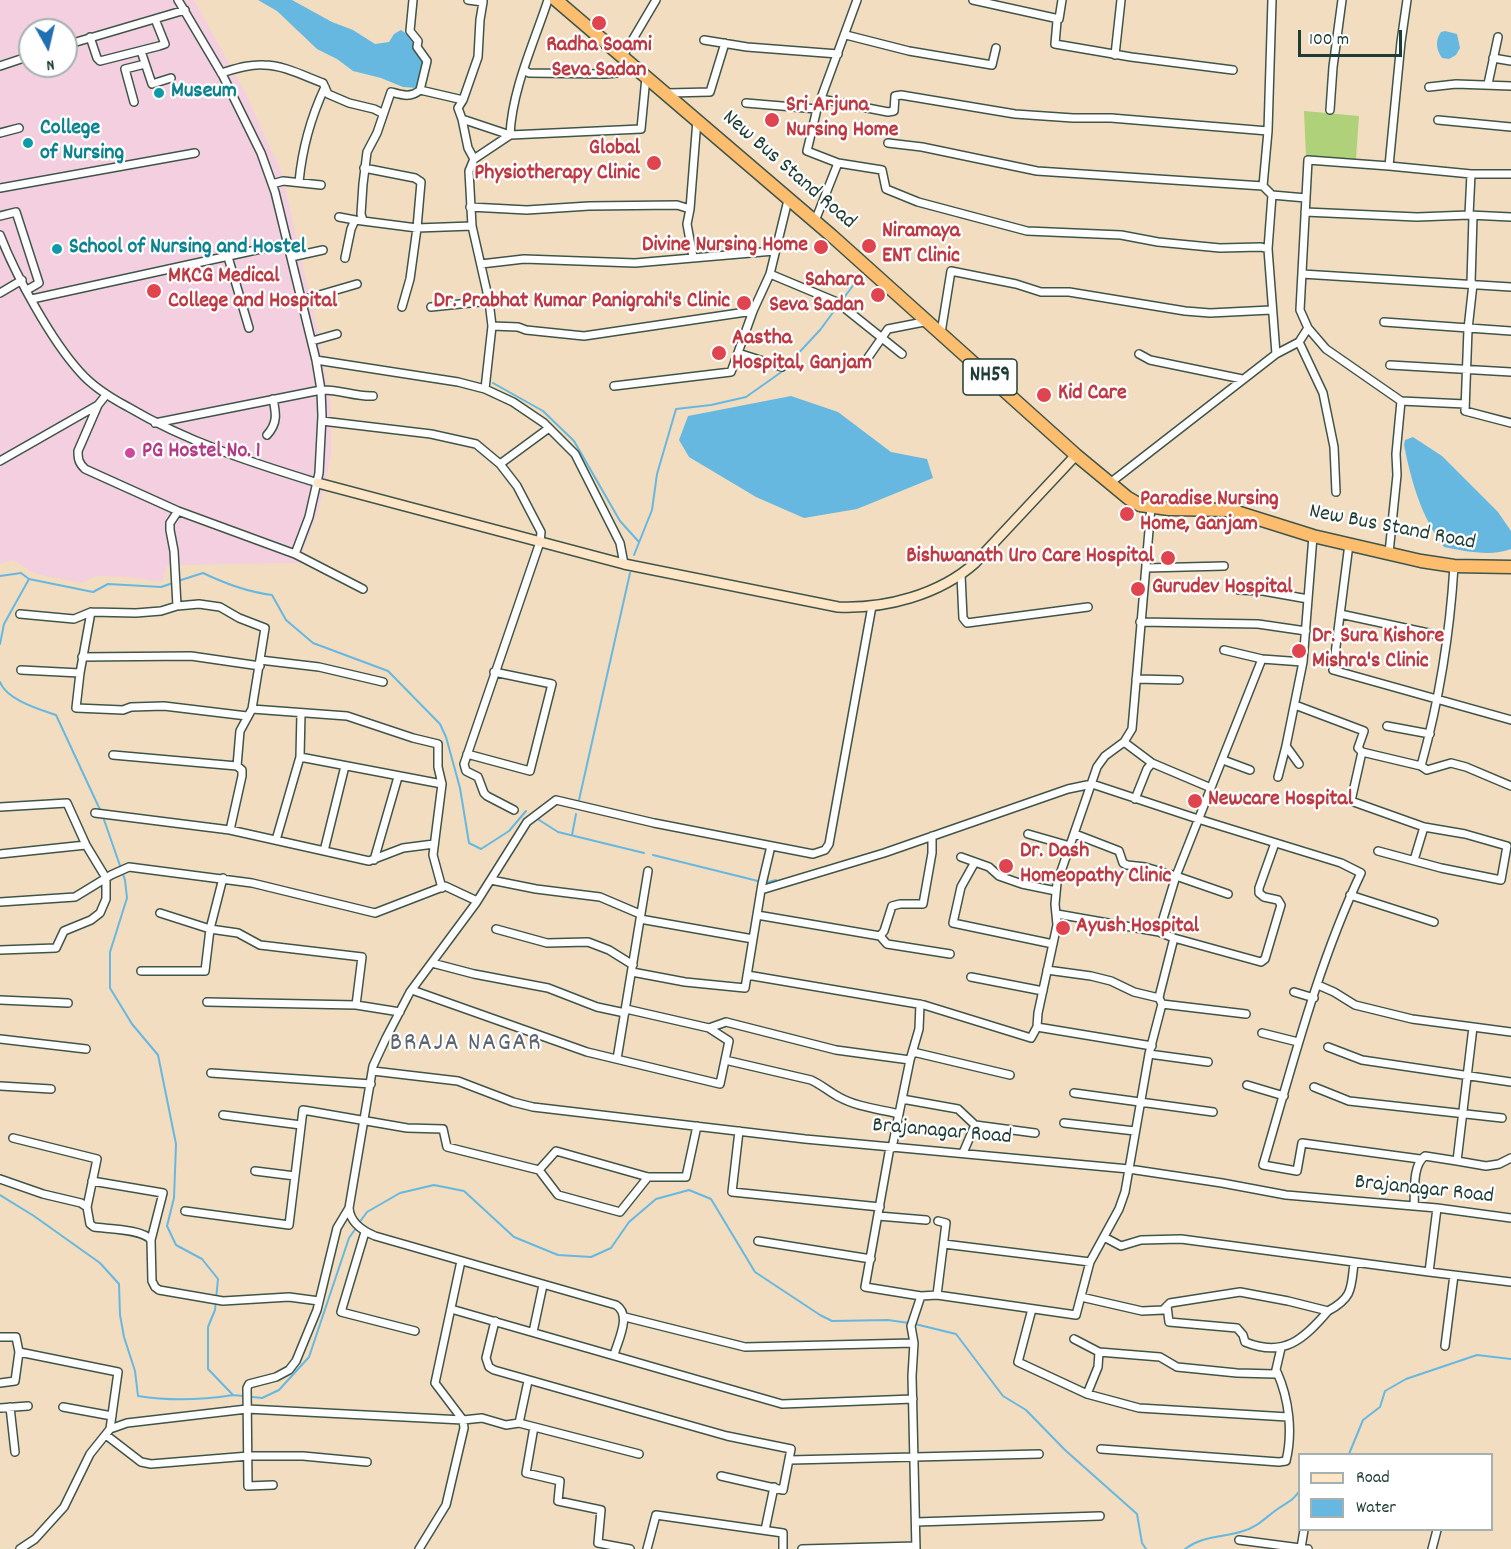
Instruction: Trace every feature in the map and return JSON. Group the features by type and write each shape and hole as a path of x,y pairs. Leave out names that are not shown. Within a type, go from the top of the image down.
{"highway":[{"name":"New Bus Stand Road","path":"556,0 815,221 929,321 1076,456 1128,498 1140,505 1151,507 1230,510 1313,536 1454,566 1511,567"}],"street":[{"path":"178,0 221,73 261,153 272,184 312,341 321,390 322,421 318,483 309,517 295,554"},
{"path":"345,258 351,229 361,214 364,168 368,153 390,92 414,95 420,90 427,61 417,47 418,41 410,31 413,0"},
{"path":"468,0 483,1 478,57 458,108 468,148 474,159"},
{"path":"510,135 510,120 524,70 548,0"},
{"path":"524,70 529,73 617,73 628,61 656,0"},
{"path":"857,0 817,109 807,151 838,163 882,170 886,189 918,202 1027,231 1121,235 1158,242 1220,248 1261,247 1268,249"},
{"path":"973,0 1059,19"},
{"path":"1062,0 1055,44 1115,55 1233,70"},
{"path":"1115,55 1121,0"},
{"path":"1263,186 1268,131 1272,0"},
{"path":"1330,110 1342,0"},
{"path":"1389,166 1407,0"},
{"path":"78,41 185,10"},
{"path":"90,37 100,61 141,51 165,44 155,19"},
{"path":"846,35 909,51 992,65 996,48"},
{"path":"1488,84 1498,37"},
{"path":"704,40 747,47 838,54"},
{"path":"666,93 710,92 725,44"},
{"path":"141,51 152,84 171,78"},
{"path":"130,54 134,67"},
{"path":"1493,58 1511,61"},
{"path":"0,66 18,60"},
{"path":"134,102 125,69 146,64"},
{"path":"221,73 266,64 323,83 328,94 382,113"},
{"path":"462,118 510,135 641,129 646,77"},
{"path":"1429,87 1456,84 1511,86"},
{"path":"299,183 302,160 312,122 325,87"},
{"path":"420,90 463,100"},
{"path":"821,99 888,112 894,111 895,96 902,95 1015,114 1111,118 1268,131"},
{"path":"746,103 817,109"},
{"path":"693,257 687,224 697,120"},
{"path":"1438,120 1511,127"},
{"path":"0,133 19,128"},
{"path":"484,389 492,326 489,301 472,226 469,171 474,159 510,135"},
{"path":"888,143 922,147 1037,171 1263,186 1272,195 1306,198"},
{"path":"0,188 195,153"},
{"path":"1465,404 1401,401 1326,349 1308,328 1300,310 1308,160 1471,174 1511,174"},
{"path":"815,221 838,163"},
{"path":"364,168 415,178 421,182 410,279 402,308"},
{"path":"1471,174 1472,284 1465,411 1511,423"},
{"path":"272,184 284,181 321,185"},
{"path":"1272,195 1268,249 1276,354"},
{"path":"614,386 731,372 753,311 770,274 788,200"},
{"path":"470,207 527,210 590,206 677,205 690,209"},
{"path":"0,216 16,212 39,283 27,290"},
{"path":"1305,212 1417,217 1511,217"},
{"path":"339,217 417,228 472,226"},
{"path":"0,235 32,299 59,345 81,374 106,394 155,423 207,446 318,483 624,564 838,607 872,606 907,599 961,575 1076,456"},
{"path":"32,299 288,243"},
{"path":"291,257 323,250"},
{"path":"481,264 524,260 635,263 774,251"},
{"path":"228,257 249,328"},
{"path":"941,333 951,271 1016,284 1041,292 1069,292 1185,311 1210,313 1271,310"},
{"path":"770,274 837,302 902,354"},
{"path":"1302,274 1511,286"},
{"path":"0,293 22,280"},
{"path":"302,300 357,284"},
{"path":"431,307 489,301"},
{"path":"492,326 518,327 526,330 584,336 753,311"},
{"path":"867,359 888,329 929,321"},
{"path":"1384,322 1511,331"},
{"path":"1110,483 1276,354 1299,342 1308,328"},
{"path":"312,341 337,334"},
{"path":"1299,342 1323,393 1334,447 1336,492"},
{"path":"738,353 782,367"},
{"path":"1139,354 1150,360 1242,380"},
{"path":"316,360 458,382 484,389 513,402 549,428 575,454 620,543 624,564"},
{"path":"1390,365 1511,372"},
{"path":"155,423 321,390 334,389 373,396"},
{"path":"106,394 98,405 78,451 80,464 85,469 178,511 295,554 363,589"},
{"path":"267,435 274,428 276,416 273,399"},
{"path":"1389,553 1397,475 1396,454 1401,401"},
{"path":"0,461 98,405"},
{"path":"322,421 431,434 476,444 500,464 517,486 536,520 541,532 540,542 464,764 466,771 478,777 484,793 514,810"},
{"path":"500,464 549,428"},
{"path":"747,975 920,1004 1031,1038 1037,1027 1053,944 1057,914 1055,904 1057,883 1097,767 1105,756 1124,742 1132,729 1151,507"},
{"path":"177,606 170,522 178,511"},
{"path":"1278,777 1303,663 1313,536"},
{"path":"1349,544 1333,670 1511,720"},
{"path":"1146,568 1224,566"},
{"path":"1421,766 1437,699 1447,637 1454,566"},
{"path":"961,575 963,618 967,623 1088,607"},
{"path":"1239,590 1263,591 1308,599"},
{"path":"20,614 74,620 91,612 102,610 136,613 199,604 220,607 239,618 266,628 252,709 240,731 237,766"},
{"path":"273,1485 248,1486 247,1388 249,1384 276,1377 289,1370 296,1361 319,1301 338,1228 349,1210 373,1066 412,990 477,901 527,822 556,801 813,854 825,850 829,844 872,606"},
{"path":"91,612 82,657 76,708 123,710 131,707 164,706 247,716"},
{"path":"1340,614 1447,637"},
{"path":"1140,622 1258,624 1306,631"},
{"path":"1224,650 1262,659 1303,663"},
{"path":"82,657 191,656 319,667 383,682"},
{"path":"1159,932 1176,876 1262,659"},
{"path":"21,670 80,673"},
{"path":"467,754 530,771 552,684 494,672"},
{"path":"1136,680 1179,680"},
{"path":"1295,705 1364,731 1358,748 1362,752 1421,766 1428,770 1451,763 1511,786"},
{"path":"252,709 347,716 438,744 438,767 442,784 433,855 442,888"},
{"path":"276,840 300,757 302,713"},
{"path":"1387,726 1430,734"},
{"path":"1124,742 1152,763 1211,788"},
{"path":"1286,746 1299,764"},
{"path":"1362,752 1351,801 1424,827 1465,834 1502,844 1507,846 1508,854 1501,880 1378,851"},
{"path":"113,755 237,766 242,770 242,776 230,830"},
{"path":"300,757 442,784"},
{"path":"1223,760 1250,770"},
{"path":"1135,799 1147,769 1152,763"},
{"path":"324,851 345,766"},
{"path":"374,860 398,777"},
{"path":"761,890 884,853 1068,789 1092,783 1135,799 1341,863 1361,873 1343,911 1298,1042 1263,1165 1298,1171 1302,1143 1420,1159 1425,1156 1486,1166 1499,1164 1511,1158"},
{"path":"0,807 67,803 86,845 109,876 106,899 100,913 91,920 64,932 57,948 0,950"},
{"path":"95,813 230,830 369,861 403,848 434,844"},
{"path":"1414,860 1424,827"},
{"path":"1028,834 1071,846"},
{"path":"1075,834 1119,851 1123,863 1127,865 1145,867 1228,894"},
{"path":"880,936 884,931 892,906 923,904 932,854 932,836"},
{"path":"1057,914 1159,932 1261,962 1265,959 1281,905 1278,900 1264,897 1259,893 1275,843"},
{"path":"0,854 86,845"},
{"path":"496,929 547,943 588,942 609,950 632,968 685,982 745,988 761,890 771,846"},
{"path":"961,857 989,867 999,876 1022,884 1056,891"},
{"path":"975,862 961,887 953,923 1053,944"},
{"path":"0,902 75,897 109,876 129,867 252,883 375,913 445,886 477,901"},
{"path":"617,1059 648,871"},
{"path":"141,971 205,971 210,929 223,878"},
{"path":"491,880 536,889 600,897 640,917 753,939"},
{"path":"1350,895 1434,922"},
{"path":"160,914 210,929 238,933 260,945 362,957 356,1005"},
{"path":"757,915 880,936 887,944 950,954"},
{"path":"920,1004 919,1029 891,1148 865,1287 1076,1315 1090,1262 1119,1209 1129,1169 1150,1050 1174,938"},
{"path":"412,990 587,1052 720,1084 729,1041 709,1028 597,1007 548,988 474,974 432,963"},
{"path":"1047,970 1111,981 1161,1001 1246,1014"},
{"path":"971,977 1043,991"},
{"path":"1318,985 1355,1005 1412,1019 1511,1032"},
{"path":"1294,992 1314,998"},
{"path":"0,1000 68,1003"},
{"path":"207,1002 356,1005 400,1012"},
{"path":"709,1028 726,1022 836,1050 910,1060"},
{"path":"1037,1027 1208,1062"},
{"path":"1457,1161 1473,1027"},
{"path":"1262,1033 1298,1042"},
{"path":"0,1040 86,1049"},
{"path":"1328,1047 1362,1060 1511,1082"},
{"path":"913,1052 1010,1075"},
{"path":"725,1060 811,1080 856,1105 899,1114"},
{"name":"Brajanagar Road","path":"373,1071 458,1082 533,1107 891,1148 1129,1169 1222,1183 1286,1196 1437,1208 1511,1218"},
{"path":"211,1072 371,1084"},
{"path":"1247,1085 1284,1096"},
{"path":"0,1086 51,1089"},
{"path":"1314,1087 1349,1101 1502,1118"},
{"path":"1074,1093 1213,1112"},
{"path":"902,1100 958,1109 975,1125 1035,1133"},
{"path":"185,1210 289,1225 303,1110 407,1128 443,1130 447,1147 539,1170 558,1195 620,1212 648,1177"},
{"path":"224,1115 302,1125"},
{"path":"1064,1123 1135,1131"},
{"path":"963,1154 975,1125"},
{"path":"539,1170 556,1151 648,1177 686,1177 696,1126"},
{"path":"739,1131 732,1192 880,1207"},
{"path":"13,1138 97,1159 87,1207 90,1224 94,1227 140,1233 151,1240"},
{"path":"1414,1206 1417,1168 1420,1159"},
{"path":"255,1171 295,1176"},
{"path":"0,1179 43,1194 81,1203 87,1207"},
{"path":"92,1181 163,1193 151,1240 152,1281 159,1290 223,1301 289,1298 319,1301"},
{"path":"1429,1272 1437,1208"},
{"path":"349,1210 363,1231 616,1305 622,1309 625,1317 614,1355"},
{"path":"878,1216 926,1220"},
{"path":"937,1295 946,1223 938,1221"},
{"path":"363,1231 341,1312 415,1331"},
{"path":"1104,1237 1121,1246 1141,1240 1181,1239 1511,1282"},
{"path":"758,1241 871,1259"},
{"path":"944,1244 1090,1262"},
{"path":"419,1549 446,1505 464,1428 463,1420 435,1383 461,1261"},
{"path":"1167,1305 1170,1322 1237,1328 1245,1342 1252,1345 1281,1348 1292,1344 1310,1332 1328,1311 1345,1301 1350,1294 1354,1263"},
{"path":"1445,1346 1454,1275"},
{"path":"533,1332 543,1285"},
{"path":"1081,1297 1142,1311 1163,1310 1170,1303 1240,1292 1328,1311"},
{"path":"802,1549 916,1547 914,1343 911,1326 921,1296"},
{"path":"451,1308 782,1404 913,1399"},
{"path":"1032,1309 1018,1362 1087,1394 1139,1407 1288,1417"},
{"path":"625,1317 745,1347 914,1343"},
{"path":"495,1321 486,1358 489,1367 528,1381 727,1436 791,1449 783,1490 721,1476"},
{"path":"0,1337 16,1337 19,1352 15,1381 0,1383"},
{"path":"1074,1339 1099,1352 1160,1357 1177,1367 1237,1373 1275,1374 1276,1372"},
{"path":"1101,1449 1286,1461 1288,1417 1285,1390 1276,1372 1281,1348"},
{"path":"19,1352 118,1372 108,1432 90,1454 64,1507 35,1539 20,1549"},
{"path":"1087,1394 1098,1367 1099,1352"},
{"path":"519,1423 528,1381"},
{"path":"0,1408 28,1406"},
{"path":"108,1432 127,1423 247,1406 463,1420 482,1418 511,1426 519,1423 639,1455"},
{"path":"10,1407 15,1452"},
{"path":"63,1407 112,1416"},
{"path":"534,1427 526,1473 560,1481 558,1501 601,1510 598,1543 630,1549"},
{"path":"108,1432 141,1462 151,1464 249,1455 303,1456 367,1462"},
{"path":"790,1460 1039,1454"},
{"path":"765,1530 774,1487"},
{"path":"646,1549 656,1515 783,1533 783,1549"},
{"path":"916,1522 1100,1516"},
{"path":"1239,1540 1304,1548 1304,1531"},
{"path":"1432,1549 1437,1531"}],"shaded area":[{"name":"MKCG Medical College and Hospital","path":"0,0 194,0 246,94 282,174 318,332 331,407 331,456 318,512 298,563 167,565 162,582 128,577 96,576 82,583 36,574 13,560 0,564"}],"green space":[{"path":"1304,111 1359,116 1356,159 1306,156"}],"water":[{"path":"258,0 292,0 332,22 353,30 375,44 389,42 394,34 401,30 415,40 426,63 417,88 403,87 381,78 353,71 337,59 317,49 277,11"},
{"path":"1445,31 1457,34 1460,48 1456,55 1449,59 1442,58 1437,45 1439,35"},
{"path":"791,396 838,412 891,452 927,459 933,478 857,509 804,518 756,497 689,457 679,440 688,416"},
{"path":"1413,437 1442,456 1498,512 1511,531 1511,549 1486,553 1444,547 1423,511 1410,471 1404,445 1405,440"}],"waterway":[{"path":"634,555 652,510 657,474 676,409 711,405 746,397 780,373 820,330 863,272"},
{"path":"493,383 543,411 574,441 620,521 639,542"},
{"path":"0,576 21,573 29,579 93,592 108,584 161,587 173,583"},
{"path":"178,581 203,573 237,587 272,595 286,620 313,643 388,671 440,724 446,737 460,788 469,843 481,849 509,831 526,811"},
{"path":"579,800 630,573"},
{"path":"0,644 4,624 29,579"},
{"path":"0,682 16,699 56,715 102,814 125,880 127,898 110,952 110,988 132,1024 158,1055 176,1144 174,1198 167,1226 176,1245 202,1259 218,1279 215,1310 208,1327 208,1369 233,1395 262,1398 279,1390 309,1357 349,1238 356,1228"},
{"path":"572,835 576,814"},
{"path":"536,818 558,832 644,853"},
{"path":"653,855 758,881"},
{"path":"768,882 776,880"},
{"path":"359,1223 367,1212 400,1193 434,1185 464,1191 514,1237 558,1255 591,1257 611,1248 629,1222 656,1199 689,1190 711,1199 755,1272 820,1315 832,1321 888,1320 909,1323"},
{"path":"0,1195 100,1263 119,1284 120,1315 124,1337 135,1371 138,1396 186,1399 233,1395"},
{"path":"915,1324 956,1334 1003,1396 1026,1410 1065,1450 1137,1514 1142,1543 1146,1549"},
{"path":"1349,1453 1363,1420 1380,1407 1385,1391 1406,1379 1477,1355 1511,1359"},
{"path":"1185,1549 1199,1541 1253,1527 1298,1492"}],"place":[{"name":"Radha Soami Seva Sadan","path":"599,23"},
{"name":"Museum","path":"159,93"},
{"name":"Sri Arjuna Nursing Home","path":"772,120"},
{"name":"College of Nursing","path":"28,143"},
{"name":"Global Physiotherapy Clinic","path":"654,163"},
{"name":"Niramaya ENT Clinic","path":"869,246"},
{"name":"Divine Nursing Home","path":"821,247"},
{"name":"School of Nursing and Hostel","path":"57,249"},
{"name":"MKCG Medical College and Hospital","path":"154,291"},
{"name":"Sahara Seva Sadan","path":"878,295"},
{"name":"Dr. Prabhat Kumar Panigrahi's Clinic","path":"744,303"},
{"name":"Aastha Hospital, Ganjam","path":"719,353"},
{"name":"Kid Care","path":"1044,395"},
{"name":"PG Hostel No. 1","path":"130,453"},
{"name":"Paradise Nursing Home, Ganjam","path":"1127,514"},
{"name":"Bishwanath Uro Care Hospital","path":"1168,558"},
{"name":"Gurudev Hospital","path":"1138,589"},
{"name":"Dr. Sura Kishore Mishra's Clinic","path":"1299,651"},
{"name":"Newcare Hospital","path":"1195,801"},
{"name":"Dr. Dash Homeopathy Clinic","path":"1006,866"},
{"name":"Ayush Hospital","path":"1063,928"}],"district":[{"name":"BRAJA NAGAR","path":"466,1045"}]}
